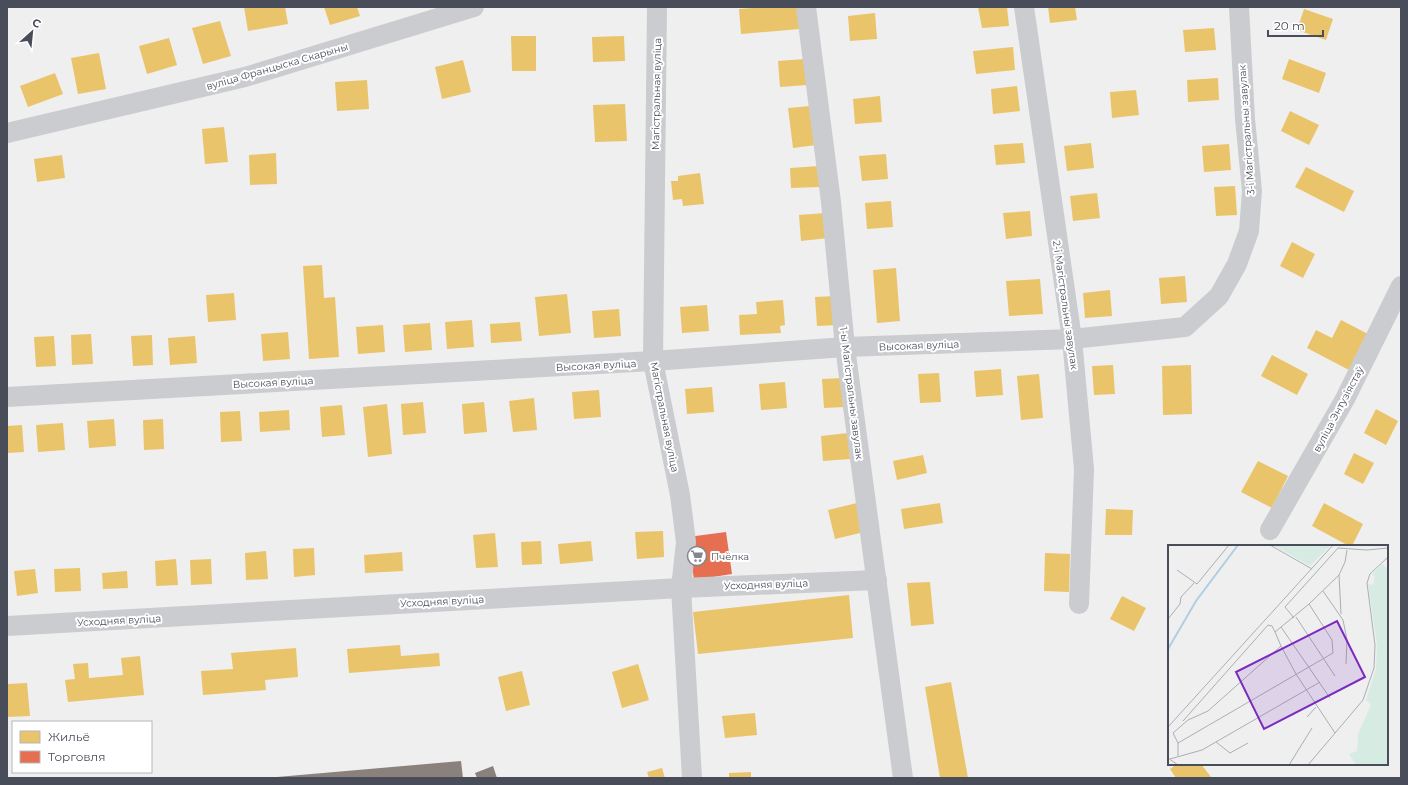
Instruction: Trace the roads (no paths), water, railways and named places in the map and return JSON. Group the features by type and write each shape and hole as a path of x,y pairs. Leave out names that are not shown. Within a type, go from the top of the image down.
{"street":[{"name":"вуліца Францыска Скарыны","path":"7,133 244,77 474,7"},
{"name":"Магістральная вуліца","path":"657,7 653,361 680,495 686,542 681,588 692,778"},
{"name":"1-ы Магістральны завулак","path":"806,7 831,202 845,347 904,778"},
{"name":"2-і Магістральны завулак","path":"1024,7 1072,340 1084,469 1079,604"},
{"name":"3-і Магістральны завулак","path":"1184,327 1219,296 1237,264 1249,231 1252,190 1245,119 1239,7"},
{"name":"вуліца Энтузіястаў","path":"1270,530 1345,399 1401,286"},
{"name":"Высокая вуліца","path":"7,397 653,361 845,347 1072,340 1184,327"},
{"name":"Усходняя вуліца","path":"7,626 681,588 877,580"}],"place":[{"name":"Пчёлка","path":"697,556"}]}
